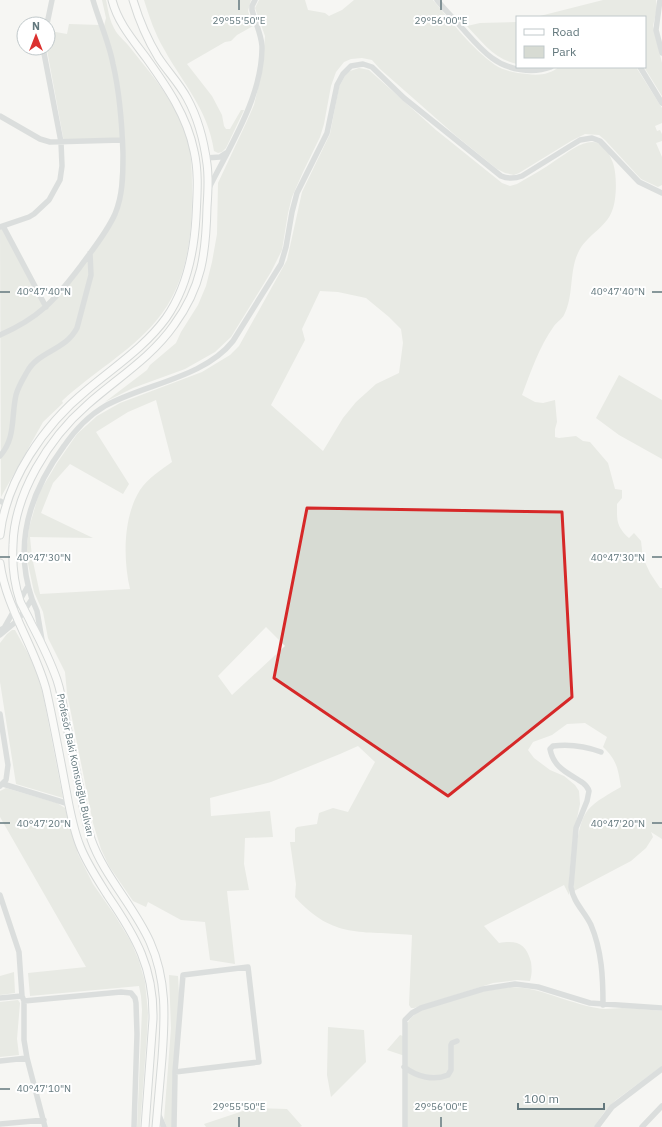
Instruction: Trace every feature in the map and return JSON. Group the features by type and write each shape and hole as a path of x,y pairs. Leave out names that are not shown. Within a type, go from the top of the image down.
{"main road":[{"path":"0,535 3,502 12,489 26,462 56,420 87,389 136,349 166,317 184,284 191,263 195,232 197,186 196,163 190,136 181,113 170,92 122,26 112,0"},
{"name":"Profesör Baki Komsuoğlu Bulvarı","path":"133,0 150,44 189,102 200,130 206,158 208,191 207,235 204,257 194,292 174,326 153,350 72,419 45,454 26,488 18,514 13,539 14,572 20,601 44,648 60,688 82,800 92,842 101,862 140,922 160,968 164,989 165,1016 156,1127"},
{"name":"Profesör Baki Komsuoğlu Bulvarı","path":"0,563 4,583 46,688 76,833 84,855 99,882 132,931 141,950 150,977 153,1002 153,1019 145,1127"}],"street":[{"path":"49,16 52,0"},
{"path":"0,335 31,320 46,307 66,285 107,229 118,203 122,180 120,100 113,62 93,0"},
{"path":"208,191 246,115 259,72 262,45 252,10 255,0"},
{"path":"437,0 470,37 496,60 515,68 531,71 548,68"},
{"path":"660,0 656,30 662,53"},
{"path":"45,56 61,142 62,166 60,180 49,200 41,208 29,217 2,226 46,307"},
{"path":"44,648 37,611 28,586 24,546 29,513 44,478 57,455 73,434 88,419 105,406 129,395 182,375 202,365 224,351 233,341 277,272 284,257 297,193 327,133 337,85 343,74 351,66 363,64 372,67 404,98 501,176 506,178 517,178 522,176 580,140 592,138 600,141 640,182 662,193"},
{"path":"641,68 662,103"},
{"path":"1,119 40,139 50,142 122,140"},
{"path":"206,158 220,157 227,153"},
{"path":"0,456 6,450 13,428 16,393 28,370 39,359 74,336 91,275 90,253"},
{"path":"0,634 28,586"},
{"path":"0,634 18,620 32,599"},
{"path":"0,714 8,765 7,776 2,785 69,804"},
{"path":"601,752 587,747 570,745 553,746 550,748 552,755 561,770 584,784 589,791 587,801 576,828 571,887 572,895 589,921 597,943 602,968 603,1005"},
{"path":"0,895 19,952 23,998 24,1040 27,1058 45,1127"},
{"path":"174,1127 175,1072 182,975 248,967 259,1062 175,1072"},
{"path":"405,1127 405,1020 412,1013 421,1008 483,989 508,984 526,984 582,1001 603,1005 662,1008"},
{"path":"0,998 121,992 131,993 134,995 136,1002 134,1127"},
{"path":"404,1068 431,1078 439,1078 448,1075 451,1070 451,1045 452,1042 457,1041"},
{"path":"0,1061 27,1058"},
{"path":"597,1127 612,1107 662,1069"},
{"path":"642,1127 662,1106"},
{"path":"158,1113 164,1127"},
{"path":"0,1124 44,1120"}],"highlighted area":[{"path":"307,508 562,512 572,697 448,796 274,678"}],"green space":[{"path":"102,0 106,0 110,20 114,29 156,80 174,108 187,138 190,150 192,178 192,212 189,245 181,277 174,293 156,321 135,343 62,401 63,403 43,422 1,497 0,227 3,226 46,307 99,242 118,203 122,140 64,142 48,56 56,56 56,32 67,34 69,24 100,25 103,30 106,18"},
{"path":"144,0 251,0 248,11 253,26 237,35 231,41 225,42 187,64 212,96 222,115 226,129 230,129 241,110 244,110 226,148 222,152 218,153 214,151 211,136 201,109 171,62 161,43 152,25"},
{"path":"259,0 305,0 308,10 325,13 329,16 342,10 354,0 433,0 478,51 495,65 506,70 536,75 548,73 557,68 637,68 662,108 662,123 655,126 657,131 660,130 662,134 662,141 656,143 662,157 662,185 658,187 641,179 599,135 585,134 519,173 514,175 505,173 497,169 455,135 380,69 372,60 362,58 351,59 344,62 336,72 331,86 320,137 292,197 282,250 271,272 231,337 215,352 185,369 133,388 105,402 147,370 150,365 176,343 198,305 206,286 217,234 218,183 254,105 263,64 265,36 255,8"},
{"path":"603,0 656,0 657,8 653,26 662,63 662,96 645,68 646,68 646,16 540,16"},
{"path":"516,22 516,64 509,62 489,50 467,26 480,23"},
{"path":"359,68 369,70 436,130 502,183 510,186 517,184 572,149 588,142 595,142 602,145 608,152 613,163 616,180 614,206 609,217 585,242 578,253 573,268 567,308 544,342 522,395 535,402 543,403 555,400 557,422 555,437 576,436 583,441 590,442 608,463 615,489 622,490 622,498 617,504 617,519 619,526 629,538 634,533 641,541 643,558 650,573 660,588 662,588 662,839 651,832 653,837 646,848 631,861 574,891 576,849 580,826 588,810 595,803 621,787 618,770 611,756 603,747 607,737 585,723 567,724 552,735 533,742 528,750 534,758 550,770 564,776 575,785 579,791 580,804 573,837 569,895 564,885 484,926 499,943 511,942 524,947 531,962 532,972 530,981 517,980 493,983 414,1008 411,1008 409,1005 412,935 363,932 336,927 309,911 295,897 296,884 290,842 295,842 295,829 297,827 317,824 319,813 333,808 348,812 375,762 358,746 271,782 210,798 211,816 270,811 273,837 245,838 244,864 249,890 227,891 235,964 210,960 205,922 181,920 148,902 146,907 133,901 109,866 101,849 93,823 67,693 65,672 48,638 43,612 34,592 27,559 29,528 39,493 77,434 97,416 120,403 202,372 230,355 239,346 287,260 302,192 330,134 339,87 347,72","holes":["320,291 338,292 366,298 401,329 403,343 399,373 376,384 356,402 343,418 323,451 271,405 305,340 302,329","156,400 172,462 155,474 143,486 134,501 130,513 126,538 126,565 130,589 40,594 32,557 30,537 93,538 41,513 53,483 70,464 123,494 129,484 96,432 128,412","266,627 285,646 232,695 218,676"]},
{"path":"619,375 662,400 662,459 619,435 596,418"},
{"path":"12,630 15,630 31,659 38,676 63,798 16,784 0,682 0,643"},
{"path":"6,788 57,803 65,808 78,854 93,884 131,942 139,961 145,982 148,1013 140,1127 137,1127 142,1010 139,986 30,996 28,973 86,967 0,817 0,791"},
{"path":"14,972 15,993 0,995 0,976"},
{"path":"169,975 178,976 180,1010 174,1127 167,1127 164,1120 171,1028"},
{"path":"510,987 543,992 575,1003 600,1009 627,1008 662,1011 662,1066 616,1100 605,1111 594,1127 405,1127 405,1056 387,1050 400,1035 403,1036 409,1021 421,1010 478,992"},
{"path":"18,1000 20,1003 17,1039 19,1055 0,1057 0,1002"},
{"path":"328,1027 364,1030 366,1062 331,1097 327,1075"},
{"path":"252,1108 287,1109 302,1126 206,1127 204,1124"}]}
